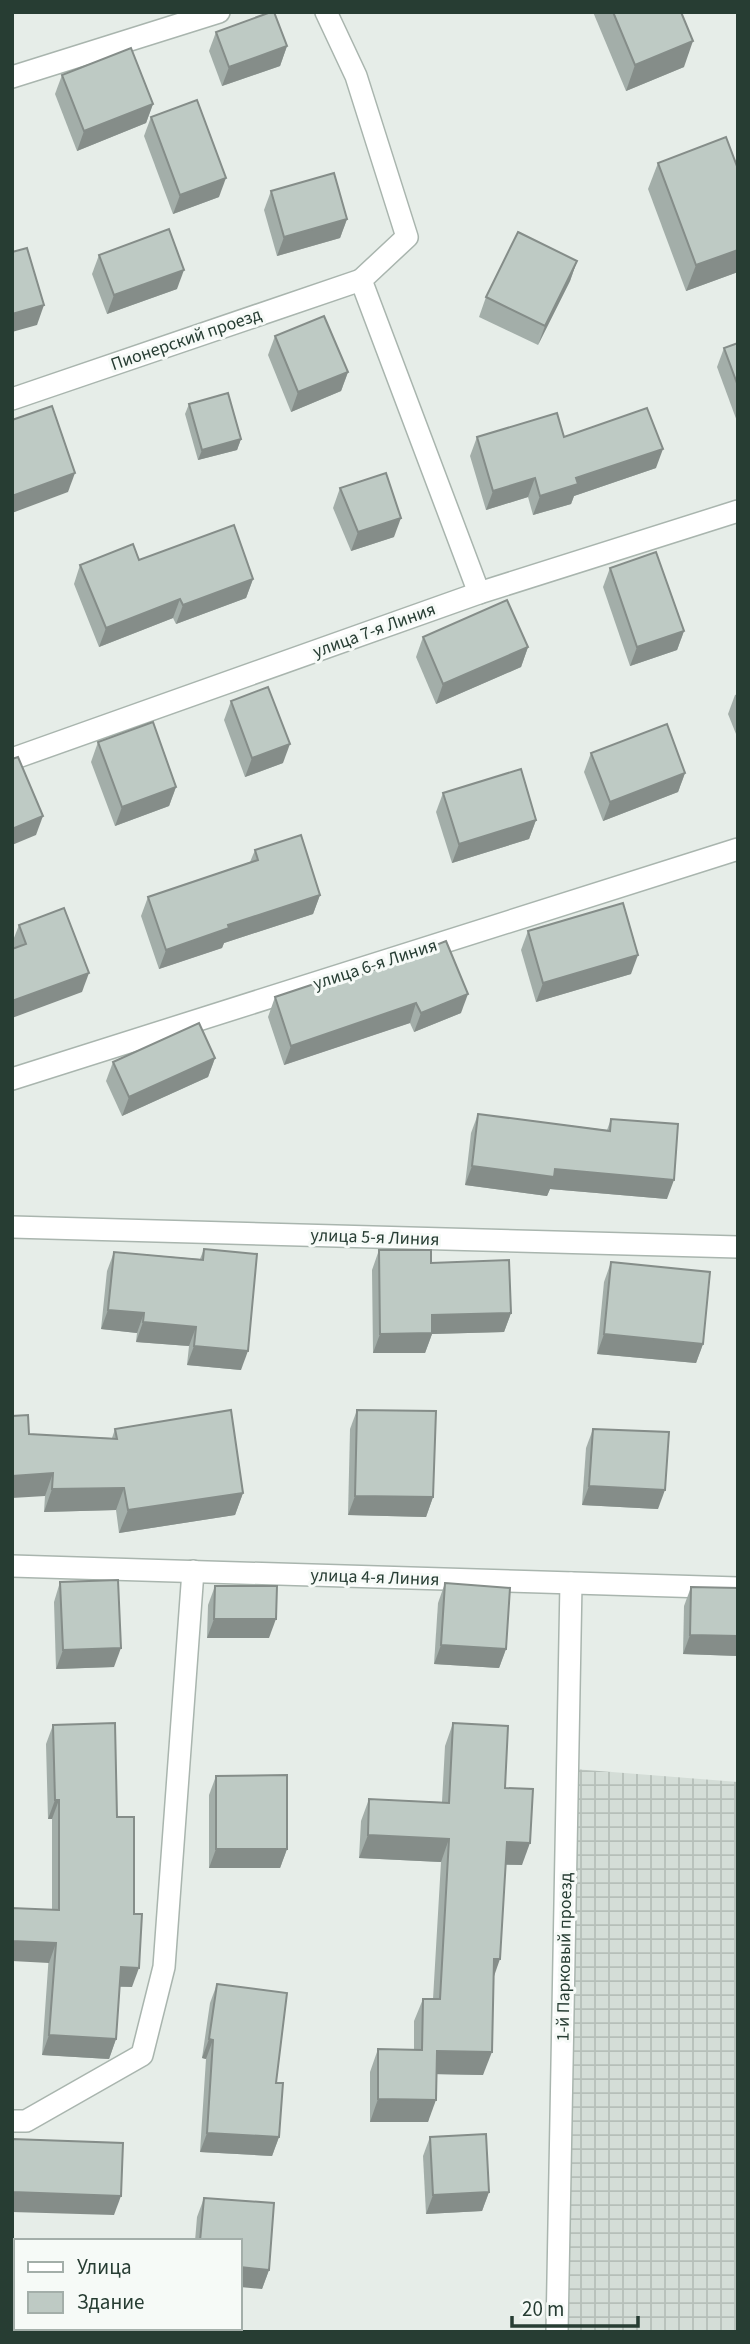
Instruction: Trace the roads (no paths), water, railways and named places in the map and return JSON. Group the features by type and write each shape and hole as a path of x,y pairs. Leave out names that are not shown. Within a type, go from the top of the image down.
{"lane":[{"path":"12,77 219,12"},
{"path":"326,12 356,76 407,237 360,280 480,593"},
{"name":"Пионерский проезд","path":"12,399 360,280"},
{"name":"улица 7-я Линия","path":"12,759 480,593 738,511"},
{"name":"улица 6-я Линия","path":"12,1079 738,849"},
{"name":"улица 5-я Линия","path":"12,1227 738,1247"},
{"name":"улица 4-я Линия","path":"12,1566 738,1588"},
{"path":"12,2122 26,2122 142,2055 164,1966 193,1572"},
{"name":"1-й Парковый проезд","path":"557,2332 571,1583"}]}
